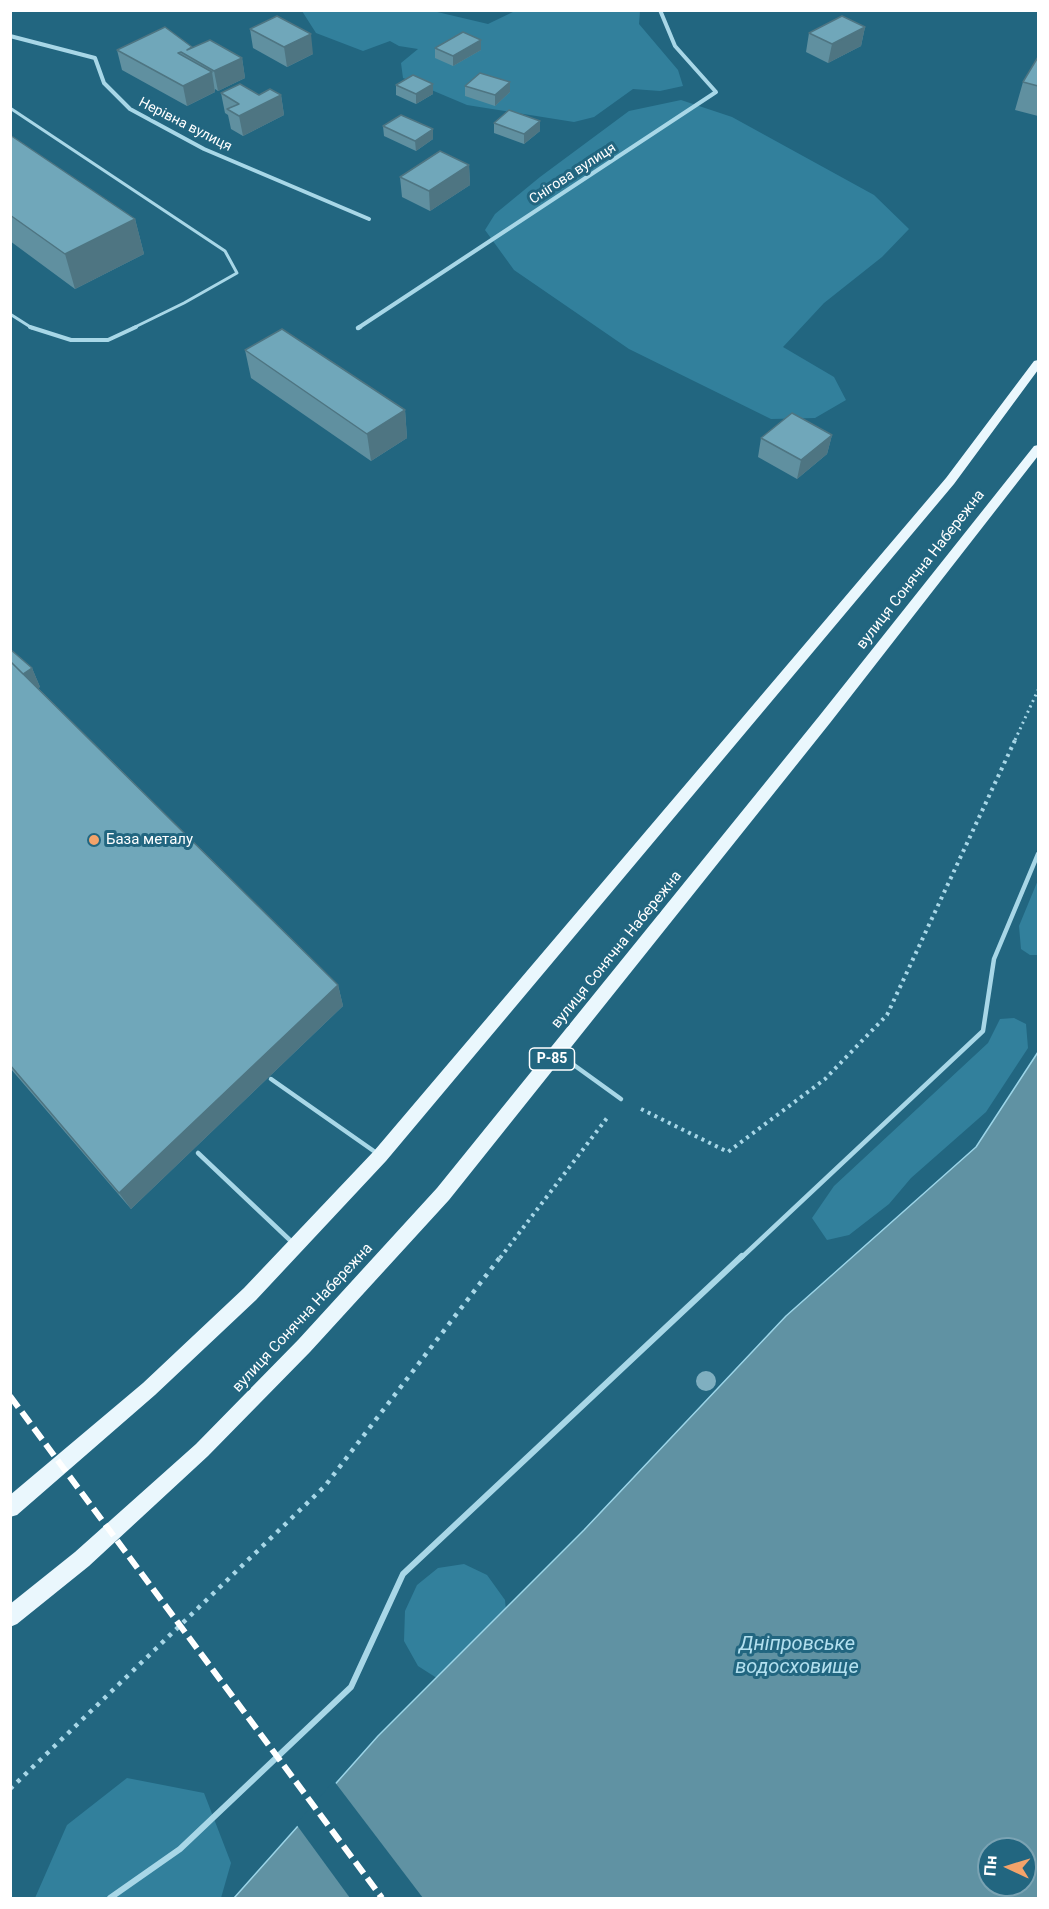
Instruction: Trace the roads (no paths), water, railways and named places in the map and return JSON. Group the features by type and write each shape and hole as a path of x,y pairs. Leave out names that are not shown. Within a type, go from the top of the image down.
{"main road":[{"path":"10,1508 149,1389 250,1294 380,1156 950,481 1038,363"},
{"name":"вулиця Сонячна Набережна","path":"10,1617 82,1559 202,1450 304,1346 443,1194 1038,449"}],"street":[{"name":"Снігова вулиця","path":"358,328 716,92 675,46 663,22 660,10"},
{"name":"Нерівна вулиця","path":"10,36 94,58 104,82 130,109 204,149 369,219"}],"lane":[{"path":"10,108 225,251 237,273 184,303 108,340 70,340 32,328 10,314"},
{"path":"110,1899 180,1849 351,1688 403,1574 983,1031 994,959 1038,854"},
{"path":"557,1053 621,1099"},
{"path":"271,1079 380,1156"},
{"path":"198,1153 295,1246"}],"water":[{"name":"Дніпровське водосховище","path":"1038,1052 1038,1898 234,1898 378,1736 584,1530 786,1316 976,1147"}],"railway":[{"path":"10,1396 382,1898"}],"place":[{"name":"База металу","path":"94,840"}]}
